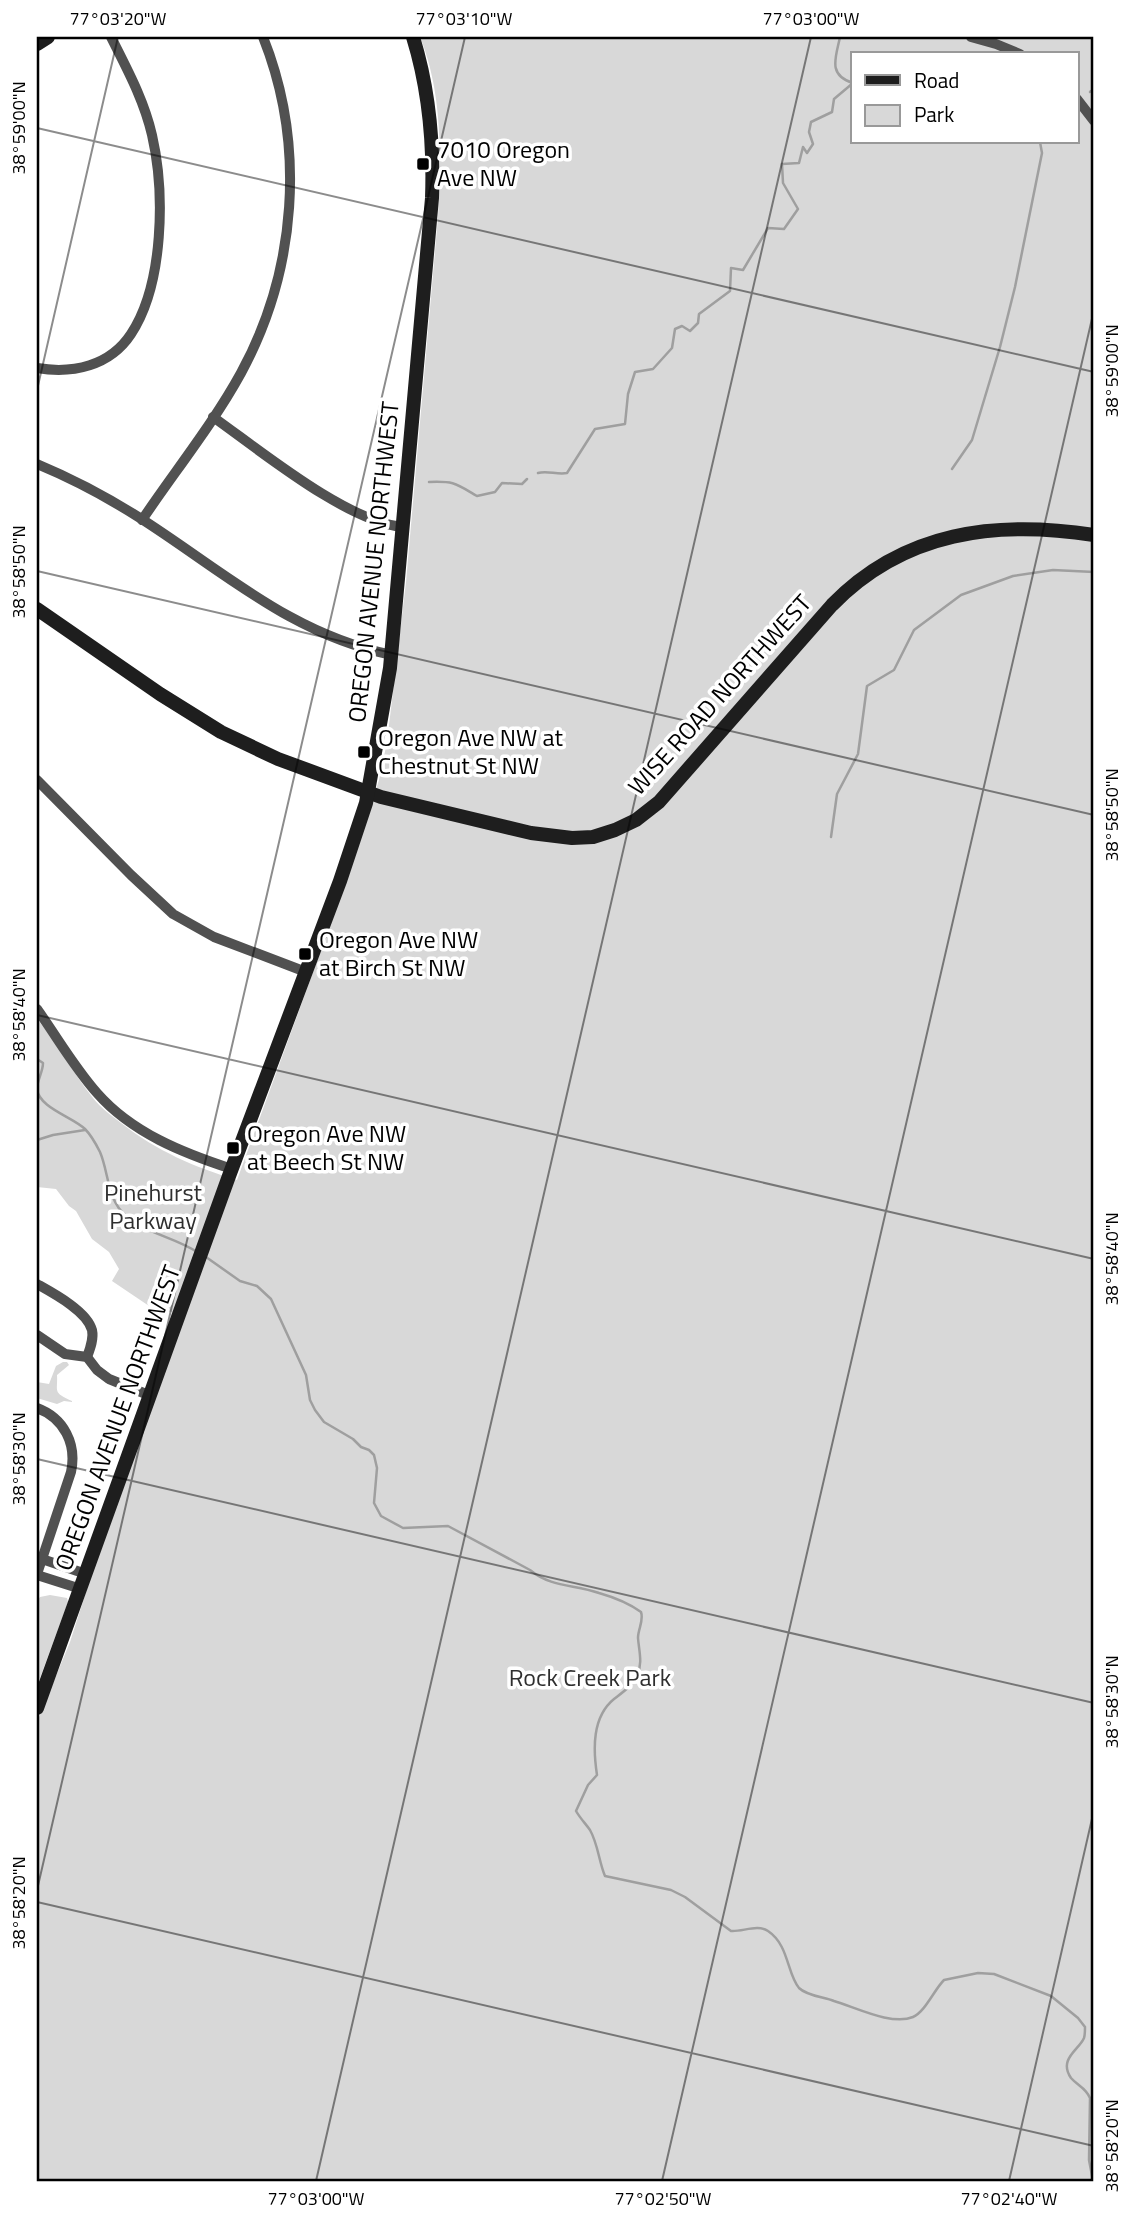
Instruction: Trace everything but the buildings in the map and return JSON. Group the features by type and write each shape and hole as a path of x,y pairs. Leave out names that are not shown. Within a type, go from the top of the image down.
{"street":[{"path":"37,44 48,37"},
{"path":"37,368 64,371 79,369 93,365 114,352 131,334 138,321 152,278 160,220 155,153 143,103 111,37"},
{"path":"142,520 241,373 260,334 272,299 285,245 291,178 289,142 279,88 262,37"},
{"name":"OREGON AVENUE NORTHWEST","path":"37,1708 232,1169 352,848 368,792 392,655 433,181 428,103 413,37"},
{"path":"971,37 1015,52"},
{"path":"1078,100 1094,121"},
{"path":"212,417 333,500 380,522 402,527"},
{"path":"37,464 86,486 142,520 292,620 335,639 392,655"},
{"name":"WISE ROAD NORTHWEST","path":"37,609 160,694 221,732 278,759 382,797 545,836 583,838 607,833 632,822 663,799 828,610 852,586 879,565 923,544 975,533 1034,530 1094,535"},
{"path":"37,780 173,914 214,937 306,972"},
{"path":"37,1009 89,1083 111,1107 151,1136 192,1155 232,1169"},
{"path":"37,1284 59,1296 87,1321 92,1333 88,1357 97,1370 108,1379 150,1396"},
{"path":"37,1335 65,1354 88,1357"},
{"path":"37,1408 54,1417 66,1432 73,1461 37,1575 80,1590"},
{"path":"42,1559 86,1574"}],"green space":[{"name":"Rock Creek Park","path":"420,37 1094,37 1094,2181 37,2181 37,1722 70,1642 161,1380 172,1312 155,1310 112,1281 119,1269 109,1252 92,1239 76,1211 56,1189 37,1187 37,1019 93,1098 110,1115 162,1150 206,1170 237,1180 349,874 379,780 387,742 406,582 438,217 439,126 433,81"},
{"path":"63,1362 69,1365 57,1375 57,1391 72,1402 57,1404 37,1398 37,1382 49,1384 56,1366"},
{"path":"50,1595 67,1598 68,1602 37,1686 37,1601 40,1597"}],"waterway":[{"path":"840,37 836,70 851,82"},
{"path":"538,473 567,473 595,429 625,424 628,394 635,372 653,369 672,348 675,329 682,326 690,331 698,323 699,314 730,291 731,268 743,270 768,228 784,229 798,209 783,183 782,164 799,163 803,147 807,153 813,144 809,132 811,122 832,112 834,99 851,85"},
{"path":"1091,91 1094,90"},
{"path":"952,469 972,440 1000,347 1042,153 1040,144"},
{"path":"429,482 454,484 477,496 495,492 502,483 522,484 527,479"},
{"path":"831,837 837,794 858,754 867,686 894,670 914,630 961,595 1013,576 1053,570 1094,572"},
{"path":"37,1059 43,1063 37,1086 39,1096 50,1107 80,1125 91,1137 100,1152 112,1194 120,1210 143,1227 197,1252"},
{"path":"37,1140 85,1130"},
{"path":"206,1257 240,1281 257,1286 271,1299 306,1375 310,1400 315,1410 324,1422 374,1455 377,1468 374,1503 381,1516 403,1528 448,1526 538,1576 555,1583 590,1590 641,1612 638,1638 639,1671 633,1683 607,1706 602,1715 595,1744 597,1775 588,1785 576,1811 593,1835 605,1876 671,1890 685,1897 731,1931 755,1928 768,1931 784,1951 795,1982 802,1991 874,2015 895,2019 913,2017 922,2011 944,1980 978,1973 994,1974 1051,1996 1085,2027 1084,2038 1067,2065 1071,2078 1090,2098 1089,2160 1093,2181"}],"place":[{"name":"7010 Oregon Ave NW","path":"423,164"},
{"name":"Oregon Ave NW at Chestnut St NW","path":"364,752"},
{"name":"Oregon Ave NW at Birch St NW","path":"305,954"},
{"name":"Oregon Ave NW at Beech St NW","path":"233,1148"}],"park label":[{"name":"Pinehurst Parkway","path":"153,1207"}]}
